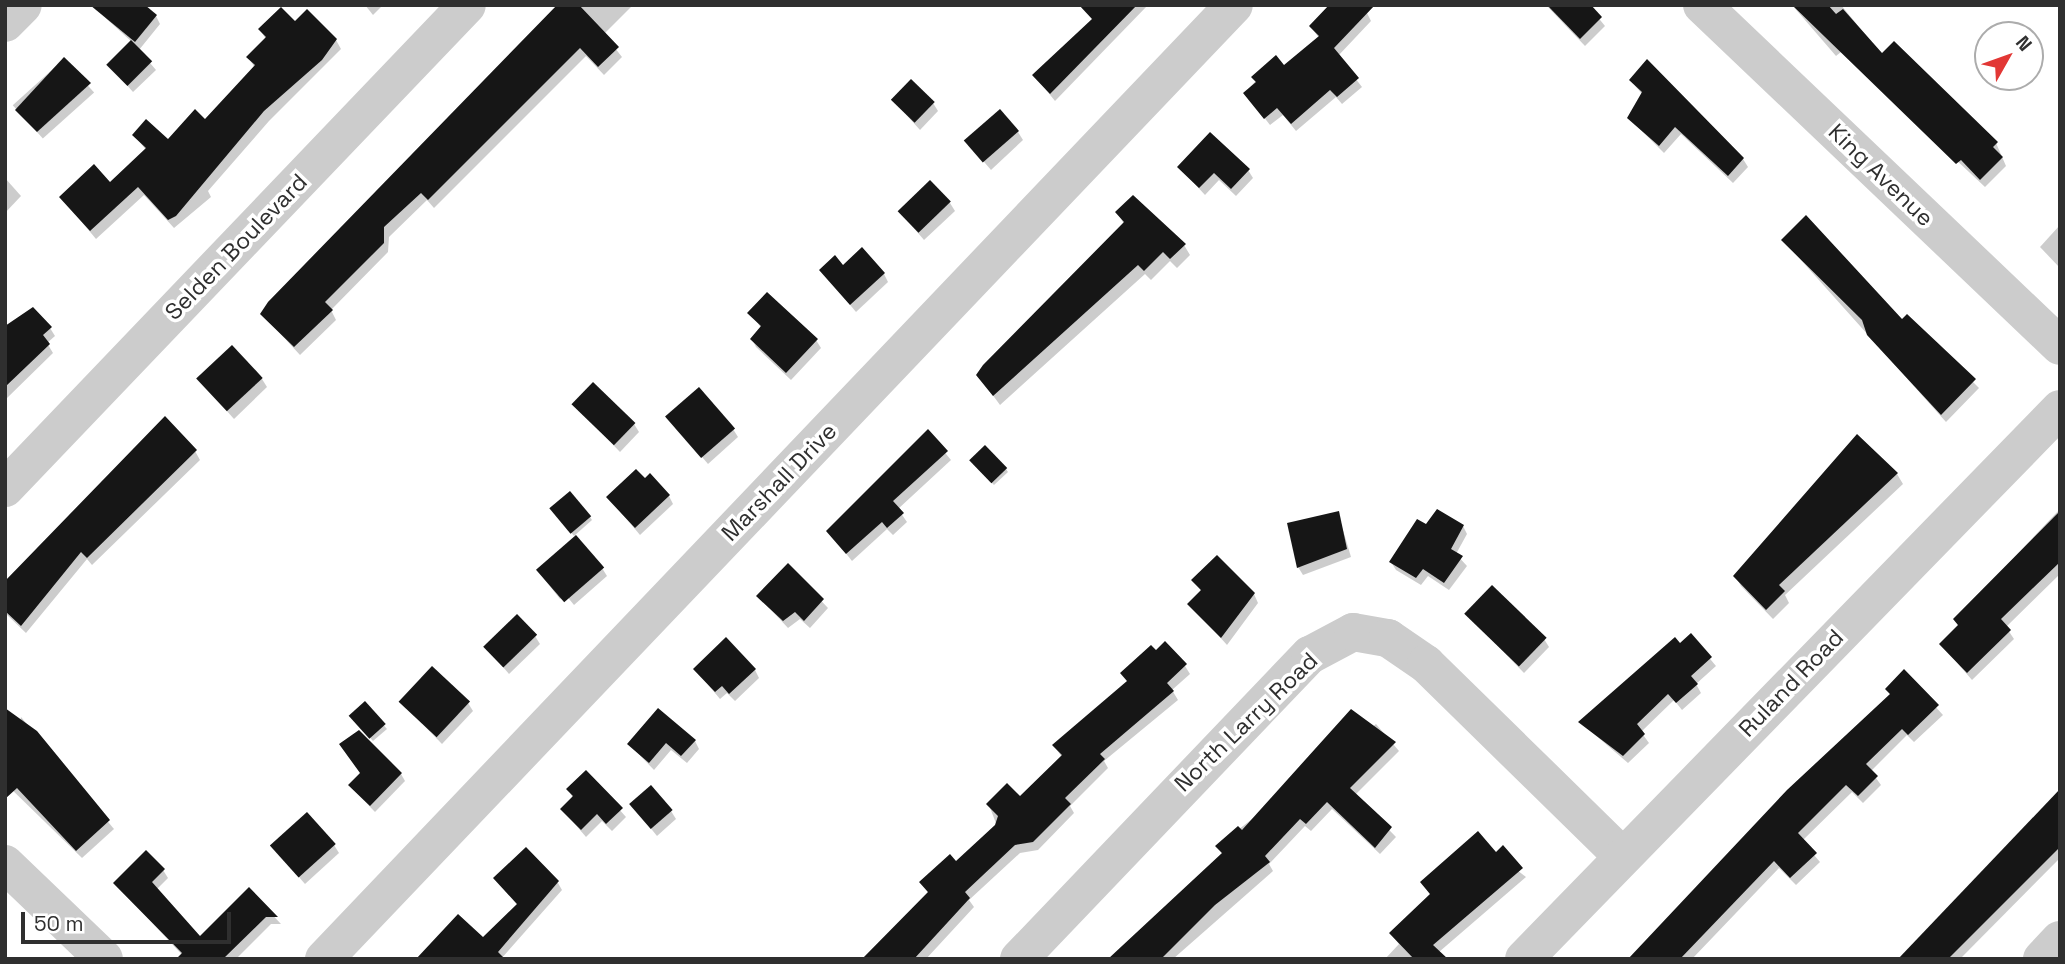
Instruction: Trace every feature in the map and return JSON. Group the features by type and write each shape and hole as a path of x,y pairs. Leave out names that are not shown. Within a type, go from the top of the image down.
{"street":[{"path":"5,23 23,5"},
{"name":"Selden Boulevard","path":"5,488 467,5"},
{"name":"Marshall Drive","path":"324,959 1234,5"},
{"name":"King Avenue","path":"1702,5 2060,346"},
{"name":"Ruland Road","path":"1524,959 2060,409"},
{"name":"North Larry Road","path":"1019,959 1310,655 1353,632 1388,638 1426,664 1622,856"},
{"path":"5,864 104,959"},
{"path":"2042,959 2060,940"}],"building":[{"path":"90,5 145,5 157,15 135,42"},
{"path":"557,5 579,5 619,47 598,67 580,48 428,200 421,193 384,227 384,243 325,302 333,310 294,347 260,314 268,302"},
{"path":"1079,5 1137,5 1050,94 1032,75 1092,19"},
{"path":"1329,5 1375,5 1334,48 1359,78 1337,97 1330,90 1291,124 1277,108 1264,119 1243,93 1256,82 1251,77 1276,55 1284,65 1319,36 1309,26"},
{"path":"1547,5 1591,5 1602,17 1580,39"},
{"path":"1792,5 1828,5 1836,14 1843,9 1882,53 1894,41 1998,142 1993,147 2003,157 1980,180 1961,160 1956,164"},
{"path":"281,7 295,21 307,9 337,39 322,60 264,111 176,216 168,220 138,187 90,231 59,197 94,164 110,182 146,148 132,135 146,119 168,139 195,109 205,119 255,65 246,57 266,37 258,29"},
{"path":"131,40 152,61 127,86 106,65"},
{"path":"64,57 91,83 37,132 15,110"},
{"path":"1647,59 1744,158 1728,176 1675,127 1659,146 1627,118 1642,92 1629,80"},
{"path":"911,79 935,102 915,123 891,100"},
{"path":"1000,109 1019,131 983,162 964,140"},
{"path":"1210,132 1250,169 1231,189 1214,173 1199,188 1177,167"},
{"path":"930,180 951,202 918,233 898,211"},
{"path":"1133,195 1186,244 1170,259 1163,252 1144,271 1138,265 993,396 976,375 1124,222 1115,212"},
{"path":"1806,215 1902,319 1907,314 1976,379 1941,415 1867,335 1862,320 1781,240"},
{"path":"862,247 885,273 850,305 819,270 835,255 843,265"},
{"path":"767,292 818,339 786,373 750,339 761,326 747,313"},
{"path":"33,307 52,327 43,335 50,344 5,387 5,326"},
{"path":"232,345 263,378 227,411 196,378"},
{"path":"593,382 635,423 614,445 571,404"},
{"path":"699,387 735,429 701,458 665,417"},
{"path":"165,416 197,450 87,558 81,552 21,626 5,611 5,581"},
{"path":"928,429 948,451 893,501 904,513 887,528 882,522 846,554 826,531"},
{"path":"1857,434 1898,473 1779,585 1785,591 1766,610 1733,576"},
{"path":"985,445 1007,468 991,483 969,460"},
{"path":"636,469 645,478 650,473 670,495 635,528 606,497"},
{"path":"570,491 591,516 571,534 549,508"},
{"path":"1437,509 1464,525 1451,549 1463,556 1444,583 1423,569 1416,578 1389,562 1417,519 1426,524"},
{"path":"1339,511 1347,549 1297,568 1287,523"},
{"path":"2060,511 2060,562 2001,619 2011,630 1967,673 1939,644 1958,625 1953,619"},
{"path":"576,535 604,567 564,602 536,570"},
{"path":"1217,555 1255,593 1221,638 1187,604 1201,590 1191,580"},
{"path":"788,563 824,599 804,621 795,612 783,621 756,596"},
{"path":"1492,585 1547,638 1519,667 1464,614"},
{"path":"517,614 537,635 503,668 483,647"},
{"path":"1691,633 1712,657 1691,676 1698,684 1676,703 1668,694 1637,724 1645,734 1623,756 1578,722 1675,637 1680,643"},
{"path":"726,637 756,669 729,694 722,686 715,692 693,669"},
{"path":"1165,641 1187,664 1167,683 1174,691 1100,754 1105,759 1065,798 1071,804 1033,842 1015,845 965,892 970,898 914,959 862,959 928,892 919,882 950,854 956,861 995,825 998,816 986,804 1007,783 1020,796 1062,755 1052,745 1127,681 1120,673 1151,645 1156,650"},
{"path":"432,666 470,701 437,737 399,702"},
{"path":"1904,669 1939,705 1908,735 1902,729 1866,764 1878,776 1858,796 1846,785 1798,833 1817,853 1790,878 1774,861 1680,959 1628,959 1787,790 1890,694 1885,689"},
{"path":"365,701 386,724 369,739 349,716"},
{"path":"5,708 37,731 110,820 76,851 17,788 5,799"},
{"path":"658,708 696,740 681,756 666,743 649,763 627,744"},
{"path":"1351,709 1396,742 1350,788 1392,827 1375,848 1327,802 1306,824 1300,819 1265,856 1270,862 1215,905 1161,959 1108,959 1222,853 1215,846 1238,826 1242,830"},
{"path":"359,730 402,773 370,806 348,785 360,773 339,744"},
{"path":"586,770 623,808 606,824 597,814 581,830 560,809 573,796 566,789"},
{"path":"651,785 673,810 651,829 629,804"},
{"path":"2060,789 2060,847 1948,959 1898,959"},
{"path":"307,812 336,844 299,877 270,845"},
{"path":"1478,831 1496,852 1503,845 1523,868 1433,945 1448,959 1414,959 1389,933 1430,894 1420,882"},
{"path":"526,847 559,881 498,952 505,959 416,959 458,914 483,937 517,904 493,878"},
{"path":"146,850 165,869 152,882 200,936 249,887 278,917 266,917 223,959 176,959 182,953 113,883"}]}
